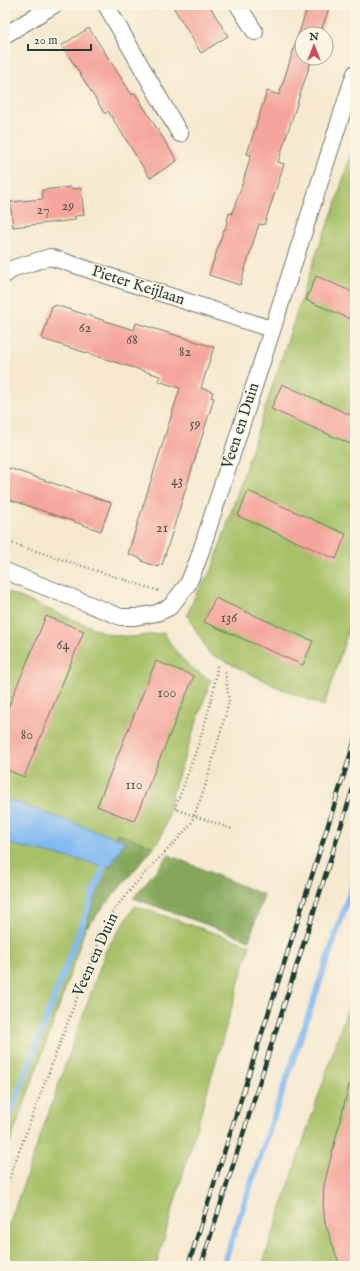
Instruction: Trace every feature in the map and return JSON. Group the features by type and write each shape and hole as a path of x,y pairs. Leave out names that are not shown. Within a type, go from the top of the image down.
{"street":[{"path":"5,35 54,5"},
{"path":"106,5 180,134"},
{"path":"238,5 255,32"},
{"name":"Veen en Duin","path":"170,607 188,584 198,560 355,73"},
{"name":"Pieter Keijlaan","path":"5,275 14,268 50,257 272,329"},
{"path":"5,571 121,617 147,615 170,607"}],"path":[{"path":"5,541 165,593 170,607"},
{"path":"217,666 215,682 207,711 176,809 232,830"},
{"name":"Veen en Duin","path":"5,1189 93,955 114,911 142,876 176,842 191,824 205,787 229,702 225,671"}],"green space":[{"path":"355,139 355,610 324,706 275,686 209,653 187,615 197,592 212,570 316,254 335,206"},
{"path":"5,591 108,634 131,637 164,633 173,648 190,666 211,680 172,794 166,822 158,841 154,847 117,833 60,1004 5,1157"},
{"path":"117,833 154,847 85,929"},
{"path":"169,855 264,895 249,940 133,898"},
{"path":"135,906 250,945 156,1266 5,1266 5,1236 106,950"},
{"path":"355,986 355,1266 262,1266"}],"water":[{"path":"5,798 125,841 111,866 104,866 5,843"}],"building":[{"path":"172,5 209,5 228,36 201,53"},
{"path":"308,5 330,5 323,26 301,26"},
{"path":"89,28 132,95 135,93 177,161 150,178 108,111 105,114 62,45"},
{"path":"294,48 294,66 309,66 278,162 284,164 264,225 259,224 240,285 209,275 224,229 225,230 229,213 232,214 242,185 251,155 247,154 267,91 279,95"},
{"path":"71,187 72,189 81,188 84,215 75,216 75,220 13,227 10,202 43,199 42,190"},
{"path":"316,276 355,293 355,321 306,300"},
{"path":"55,305 134,330 136,323 214,347 201,388 213,392 211,397 214,398 162,565 159,564 158,567 128,554 180,388 158,381 160,376 42,339 52,306 54,307"},
{"path":"282,384 355,417 355,446 271,409"},
{"path":"9,468 111,503 101,531 5,498 5,480"},
{"path":"248,491 346,534 336,559 238,516"},
{"path":"215,598 313,641 303,665 204,622"},
{"path":"46,616 84,631 24,777 5,769 5,715"},
{"path":"156,661 194,676 134,821 97,806"},
{"path":"349,1085 355,1085 355,1266 340,1266 325,1223 323,1204 324,1185"}],"waterway":[{"path":"5,1128 104,866"},
{"path":"223,1266 355,878"}],"railway":[{"path":"188,1266 355,740"},
{"path":"201,1266 355,782"}]}
